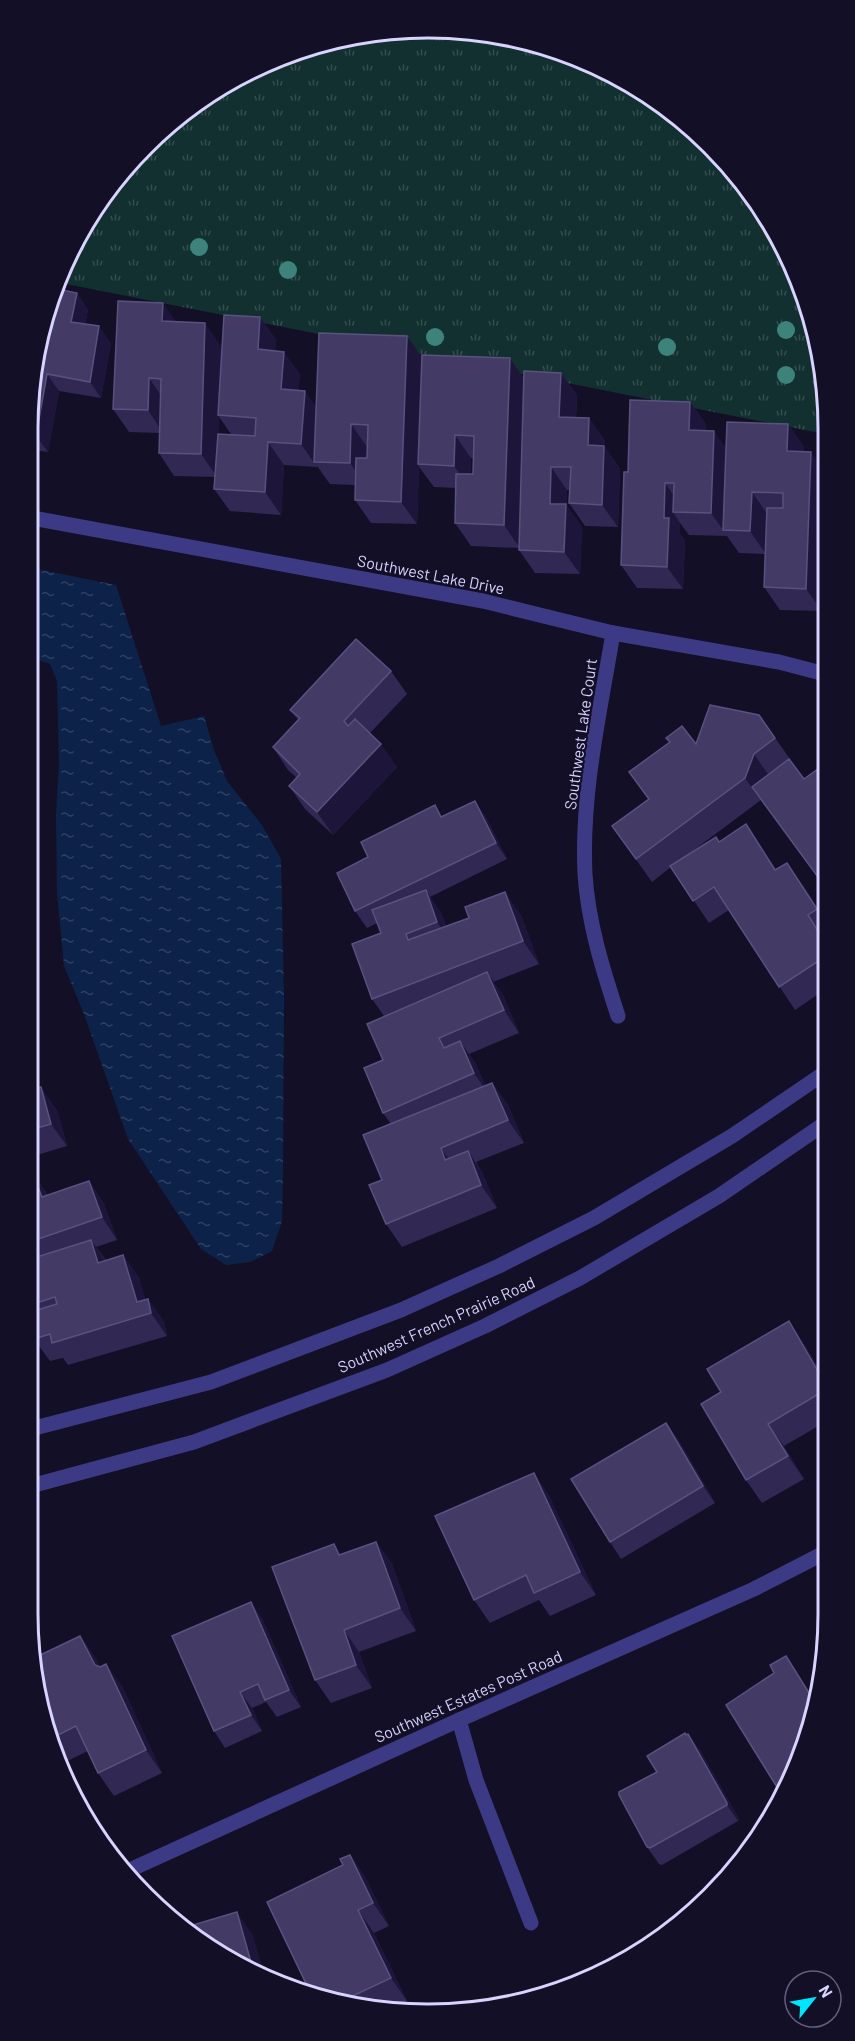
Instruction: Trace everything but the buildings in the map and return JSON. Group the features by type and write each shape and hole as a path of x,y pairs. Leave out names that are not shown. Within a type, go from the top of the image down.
{"street":[{"name":"Southwest Lake Drive","path":"38,519 483,602 613,633 779,662 818,672"},
{"name":"Southwest Lake Court","path":"613,633 587,795 585,874 597,951 618,1016"},
{"name":"Southwest French Prairie Road","path":"38,1427 211,1382 401,1310 499,1266 594,1218 732,1136 818,1077"},
{"name":"Southwest French Prairie Road","path":"38,1484 194,1442 387,1370 485,1326 580,1278 718,1196 818,1128"},
{"name":"Southwest Estates Post Road","path":"132,1869 754,1589 818,1556"},
{"path":"459,1720 476,1780 531,1923"}],"green space":[{"path":"402,38 453,38 504,45 577,67 622,90 644,103 685,134 721,170 752,211 765,233 788,278 797,302 810,351 817,402 818,433 65,284 90,232 134,170 170,134 190,118 255,78 302,58 351,45 377,41"}],"water":[{"path":"38,569 116,585 161,726 204,716 214,750 227,781 262,825 281,859 284,995 282,1221 272,1251 250,1262 226,1265 201,1249 128,1139 84,1014 64,966 57,893 56,814 59,763 57,681 50,664 38,660"}]}
